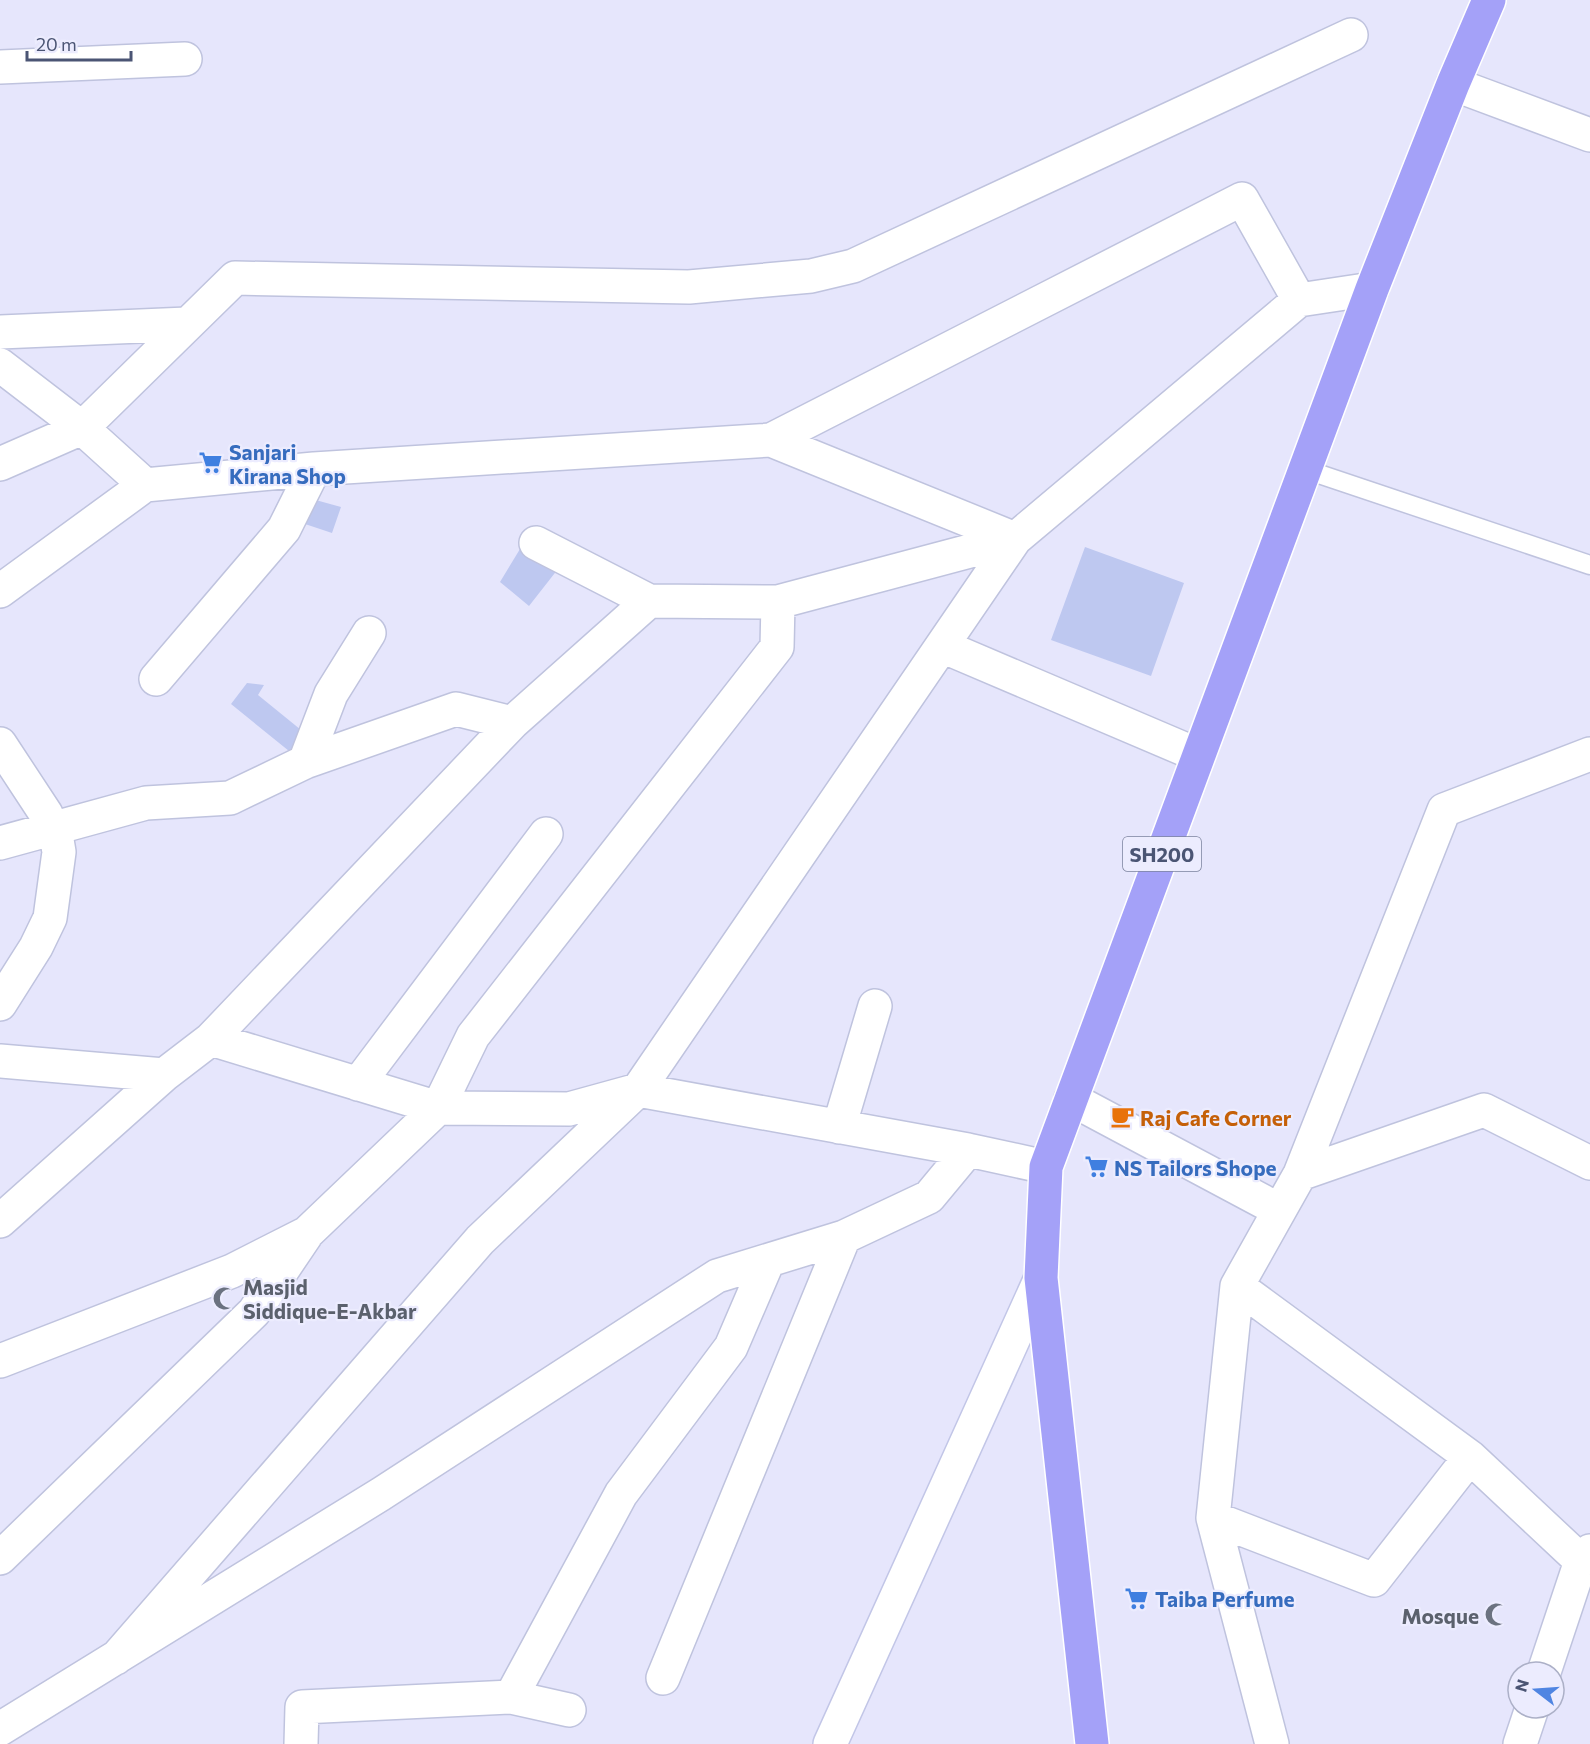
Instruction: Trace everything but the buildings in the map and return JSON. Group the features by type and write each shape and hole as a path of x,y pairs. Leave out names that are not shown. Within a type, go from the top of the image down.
{"main road":[{"name":"SH200","path":"1092,1744 1041,1278 1046,1167 1372,289 1453,84 1489,0"}],"street":[{"path":"0,464 82,428 235,278 688,287 811,276 832,272 853,266 1351,35"},
{"path":"0,67 185,59"},
{"path":"1453,84 1590,135"},
{"path":"0,591 145,485 314,469 771,441 1242,199 1299,300"},
{"path":"116,1658 480,1240 638,1090 1015,539 1299,300 1372,289"},
{"path":"0,332 187,324"},
{"path":"0,365 82,428 145,485"},
{"path":"771,441 1015,539"},
{"path":"156,679 284,529 314,469"},
{"path":"536,543 649,601 778,602 1015,539"},
{"path":"0,1221 164,1075 211,1039 512,723 649,601"},
{"path":"0,1558 254,1312 307,1233 438,1108 473,1036 777,647 778,602"},
{"path":"305,762 331,694 369,633"},
{"path":"942,646 1198,756"},
{"path":"0,843 146,803 230,798 305,762 456,709 512,723"},
{"path":"0,744 46,813 54,829 59,852 50,918 36,947 0,1004"},
{"path":"1272,1744 1213,1518 1237,1286 1300,1174 1444,810 1590,754"},
{"path":"358,1084 546,834"},
{"path":"839,1127 874,1006"},
{"path":"211,1039 438,1108 569,1109 638,1090 968,1150 1046,1167"},
{"path":"0,1061 164,1075"},
{"path":"1071,1099 1279,1210"},
{"path":"1300,1174 1484,1110 1590,1163"},
{"path":"0,1729 381,1494 717,1276 844,1237 929,1197 968,1150"},
{"path":"0,1361 232,1271 307,1233"},
{"path":"663,1677 844,1237"},
{"path":"511,1697 621,1494 731,1347 768,1260"},
{"path":"830,1744 1041,1278"},
{"path":"1237,1286 1470,1457 1586,1556 1548,1660"},
{"path":"1213,1518 1374,1580 1470,1457"},
{"path":"301,1744 302,1707 511,1697 569,1710"},
{"path":"1520,1744 1528,1720"}],"lane":[{"path":"1304,469 1590,565"}],"place":[{"name":"Sanjari Kirana Shop","path":"211,463"},
{"name":"Raj Cafe Corner","path":"1122,1117"},
{"name":"NS Tailors Shope","path":"1096,1167"},
{"name":"Masjid Siddique-E-Akbar","path":"225,1298"},
{"name":"Taiba Perfume","path":"1137,1598"},
{"name":"Mosque","path":"1497,1615"}]}
